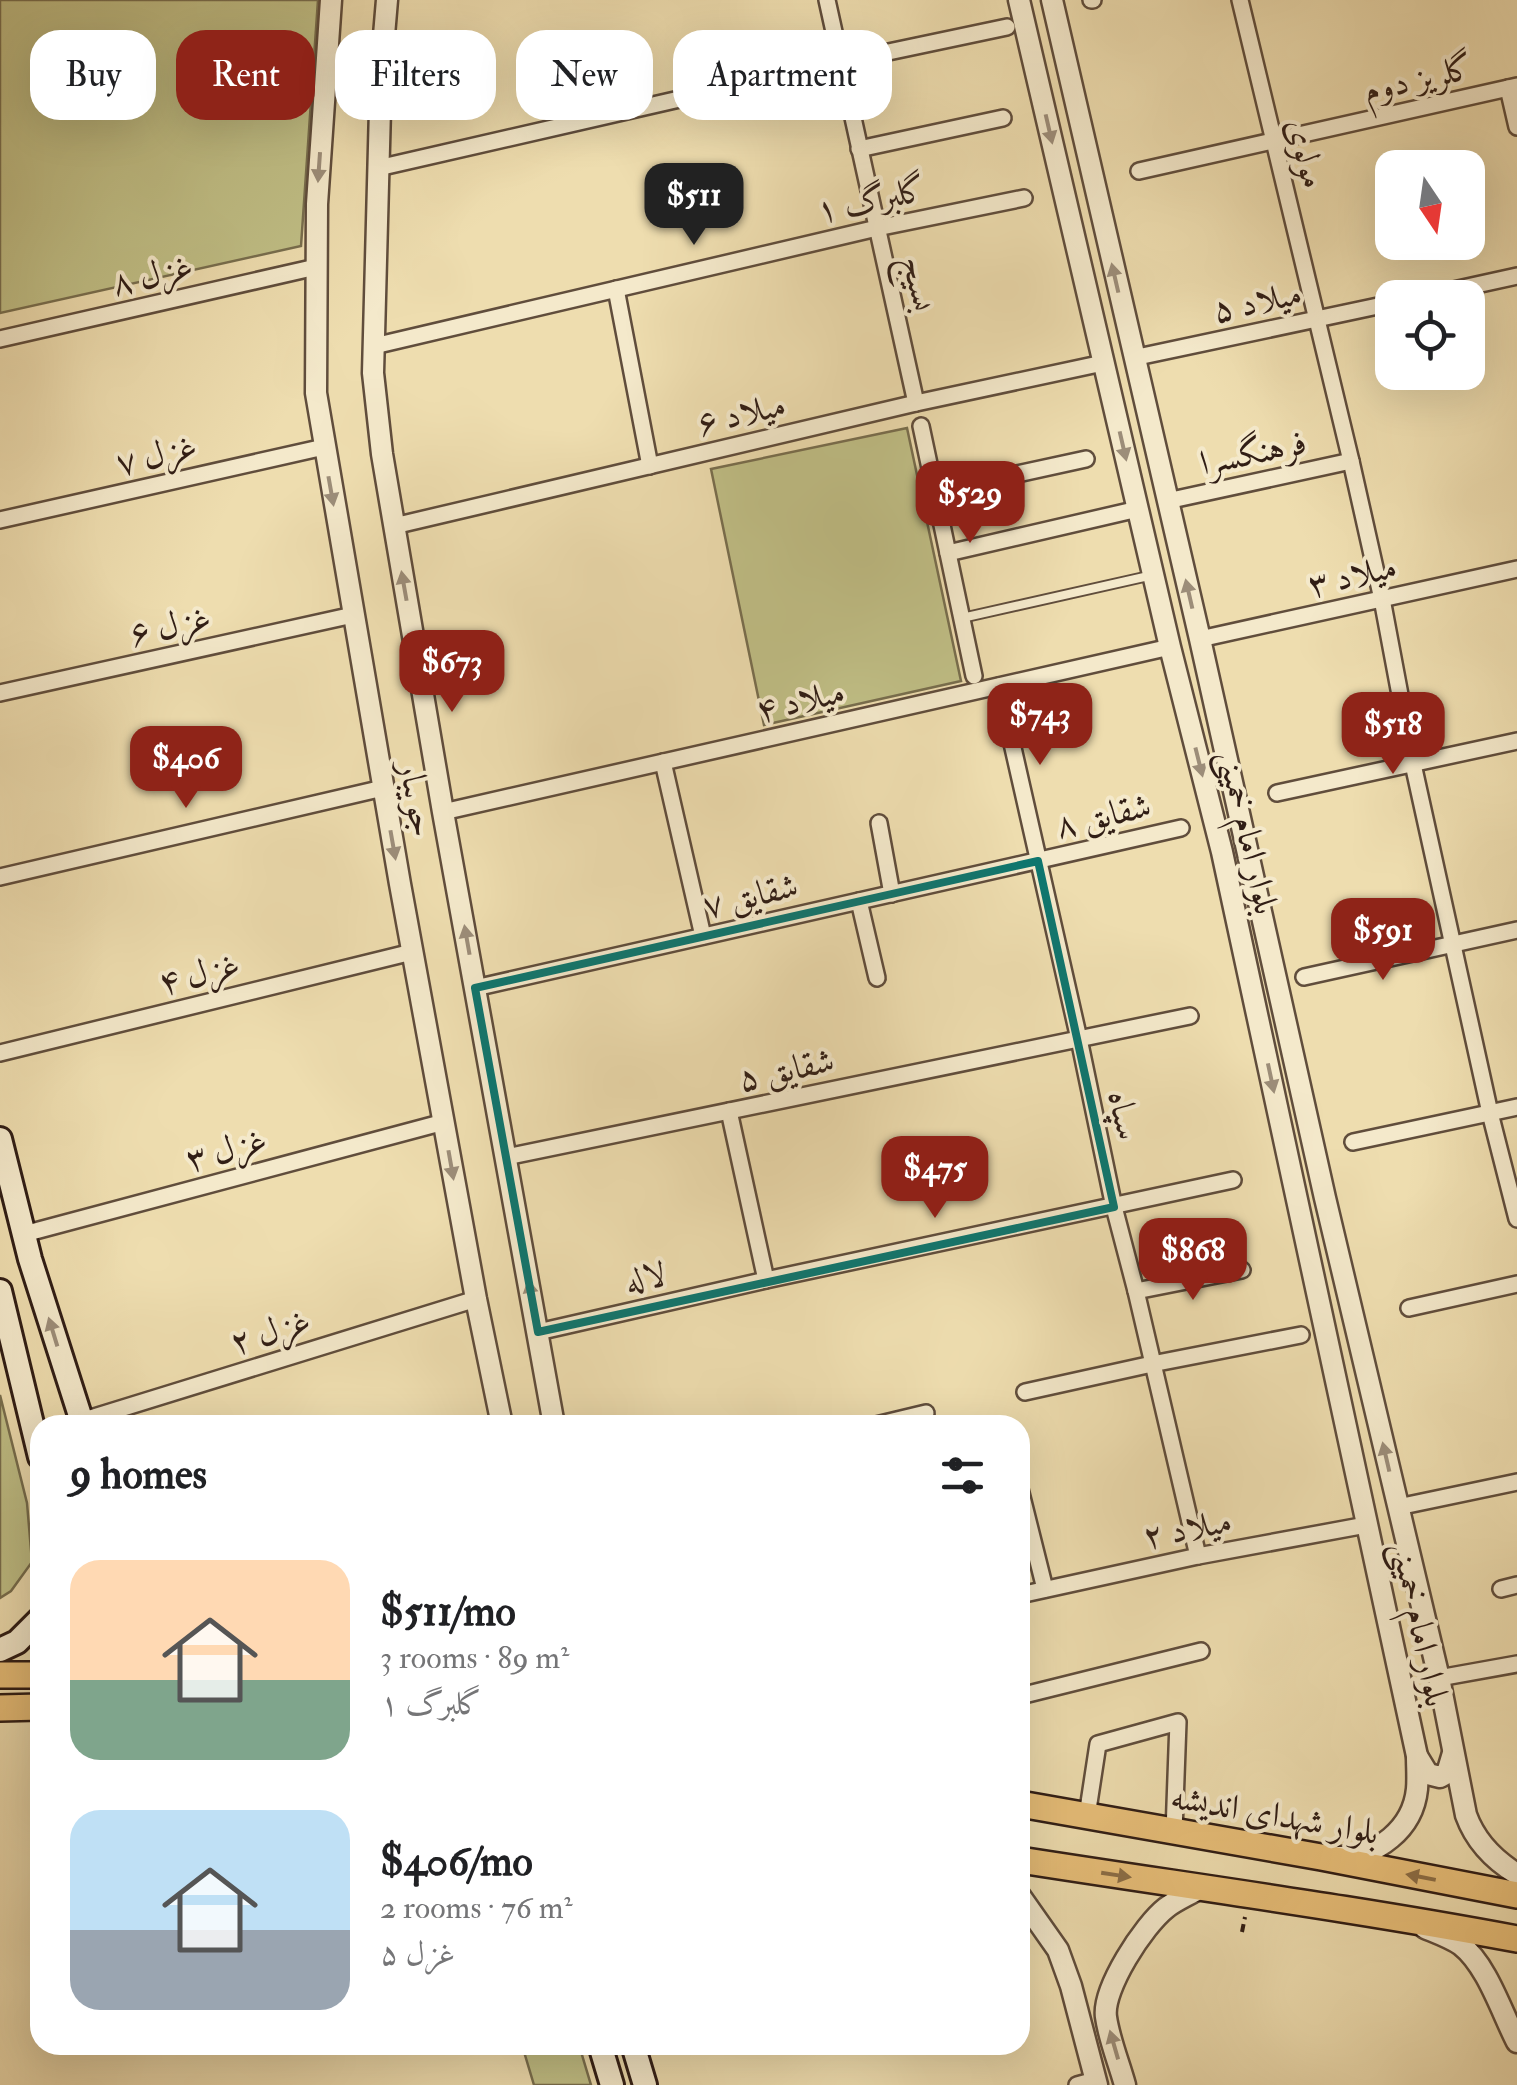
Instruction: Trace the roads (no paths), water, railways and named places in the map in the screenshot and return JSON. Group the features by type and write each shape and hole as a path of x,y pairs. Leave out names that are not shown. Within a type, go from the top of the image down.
{"main road":[{"path":"0,1139 24,1234 80,1415"},
{"path":"0,1291 30,1416"},
{"path":"0,1650 17,1642 30,1629"},
{"path":"0,1675 30,1675"},
{"path":"0,1708 30,1706"},
{"name":"بلوار شهدای اندیشه","path":"1030,1806 1517,1895"},
{"path":"1030,1862 1249,1893 1517,1939"},
{"path":"603,2055 612,2085"},
{"path":"635,2055 645,2085"}],"street":[{"name":"جویبار","path":"331,0 317,204 316,393 412,952 500,1415"},
{"name":"جویبار","path":"387,0 381,70 373,373 382,454 552,1415"},
{"name":"بسیج","path":"827,0 834,30"},
{"name":"بلوار امام خمینی","path":"1020,0 1170,647 1222,852 1417,1756 1414,1804 1396,1834 1373,1850 1350,1857 1322,1857"},
{"name":"بلوار امام خمینی","path":"1052,0 1439,1678 1466,1814 1472,1831 1502,1865 1517,1874"},
{"name":"مولوی","path":"1240,0 1316,319"},
{"path":"892,51 1007,27"},
{"path":"1513,87 1517,127"},
{"name":"گلریز دوم","path":"1140,171 1513,87"},
{"path":"378,168 673,100"},
{"path":"859,149 1003,118"},
{"name":"بسیج","path":"853,120 916,403"},
{"name":"گلبرگ ۱","path":"374,346 877,228 1024,198"},
{"name":"غزل ۸","path":"0,338 316,267"},
{"path":"1485,283 1517,276"},
{"path":"616,289 650,466"},
{"name":"میلاد ۵","path":"1133,358 1375,307"},
{"name":"فرهنگسرا","path":"1316,319 1382,599 1413,764 1517,1219"},
{"path":"1103,363 1133,358"},
{"name":"میلاد ۶","path":"394,526 1103,363"},
{"path":"921,426 974,676"},
{"name":"غزل ۷","path":"0,520 324,447"},
{"path":"935,492 1086,459"},
{"name":"فرهنگسرا","path":"1167,501 1351,461"},
{"path":"948,553 1138,509"},
{"name":"میلاد ۳","path":"1200,640 1517,569"},
{"name":"غزل ۶","path":"0,693 353,615"},
{"path":"1170,647 1200,640"},
{"name":"میلاد ۴","path":"443,812 1170,647"},
{"name":"سپاه","path":"999,686 1114,1207 1198,1556"},
{"path":"1277,793 1517,741"},
{"path":"663,762 702,936"},
{"path":"0,876 383,788"},
{"path":"878,824 892,894"},
{"name":"شقایق ۸","path":"1038,861 1181,828"},
{"name":"شقایق ۷","path":"475,988 1038,861"},
{"path":"860,901 877,978"},
{"path":"1304,977 1517,930"},
{"name":"غزل ۴","path":"0,1052 412,952"},
{"name":"شقایق ۵","path":"506,1157 1190,1016"},
{"path":"1353,1142 1517,1107"},
{"path":"728,1111 766,1280"},
{"name":"غزل ۳","path":"24,1234 444,1122"},
{"name":"لاله","path":"538,1332 1233,1180"},
{"path":"1136,1291 1242,1270"},
{"path":"1409,1308 1517,1284"},
{"name":"غزل ۲","path":"107,1415 476,1299"},
{"path":"1025,1392 1301,1336"},
{"path":"921,1415 926,1414"},
{"path":"1398,1508 1517,1482"},
{"name":"میلاد ۲","path":"1030,1592 1366,1525"},
{"path":"1030,1529 1045,1588"},
{"path":"1030,1694 1201,1651"},
{"path":"1439,1678 1517,1664"},
{"path":"1087,1816 1098,1744 1178,1722 1174,1832"},
{"path":"1417,1756 1428,1774 1440,1777 1450,1768 1454,1748"},
{"path":"1125,2085 1106,2016 1111,1987 1144,1932 1165,1908 1200,1888"},
{"path":"1030,1910 1058,1950 1071,1986 1090,2083"},
{"path":"1406,1918 1460,1944 1476,1959 1517,2042"}],"lane":[{"path":"962,618 1153,575"}]}
